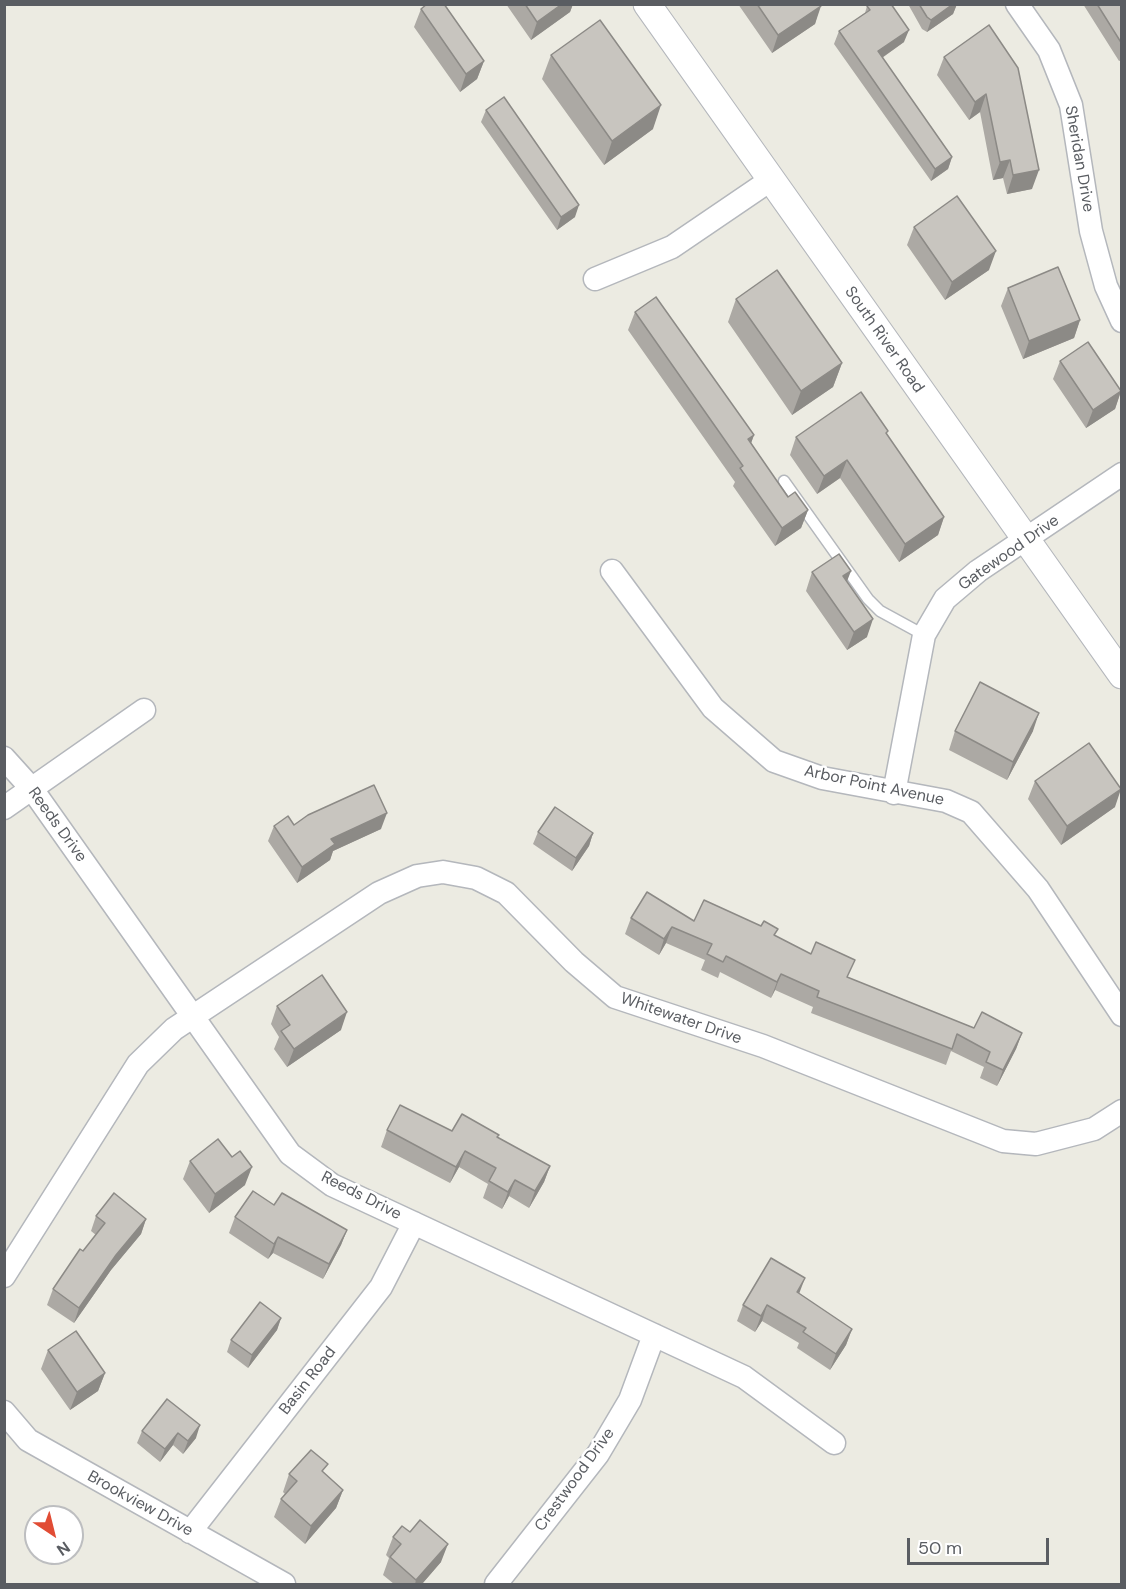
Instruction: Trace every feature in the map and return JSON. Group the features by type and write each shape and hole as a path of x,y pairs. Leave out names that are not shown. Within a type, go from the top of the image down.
{"street":[{"name":"South River Road","path":"647,4 772,178 1024,541 1122,675"},
{"name":"Sheridan Drive","path":"1017,4 1049,50 1071,105 1091,231 1106,286 1122,321"},
{"path":"596,279 672,247 772,178"},
{"name":"Gatewood Drive","path":"894,793 924,634 945,599 978,571 1122,474"},
{"name":"Arbor Point Avenue","path":"612,571 713,708 774,761 822,778 946,801 971,812 1038,889 1122,1015"},
{"path":"4,808 144,710"},
{"name":"Reeds Drive","path":"4,758 32,789 290,1154 333,1185 744,1377 834,1443"},
{"name":"Whitewater Drive","path":"194,1016 379,893 417,876 443,872 476,878 506,893 574,962 615,997 763,1046 1003,1141 1036,1144 1095,1129 1122,1111"},
{"path":"4,1276 138,1064 174,1029 194,1016"},
{"name":"Basin Road","path":"190,1532 381,1287 414,1223"},
{"name":"Crestwood Drive","path":"496,1584 598,1454 630,1400 654,1335"},
{"name":"Brookview Drive","path":"4,1412 28,1440 284,1584"}],"lane":[{"path":"784,481 868,599 880,611 924,634"}],"building":[{"path":"427,4 444,4 484,61 466,74 421,9"},
{"path":"525,4 562,4 537,22"},
{"path":"757,4 820,4 821,6 778,35"},
{"path":"891,4 909,30 878,51 952,157 935,169 839,31 870,10 867,6"},
{"path":"919,4 953,4 931,20"},
{"path":"1097,4 1122,4 1122,44"},
{"path":"600,20 661,105 612,141 551,55"},
{"path":"989,25 1018,68 1039,170 1013,175 1010,160 1000,162 986,94 975,102 944,57"},
{"path":"504,97 579,205 561,217 486,110"},
{"path":"957,196 996,251 952,282 914,227"},
{"path":"1058,267 1080,320 1029,341 1008,288"},
{"path":"777,270 842,363 801,391 736,299"},
{"path":"656,297 754,435 748,439 788,497 795,492 808,510 782,528 740,468 743,466 635,312"},
{"path":"1088,342 1121,391 1093,410 1060,361"},
{"path":"861,392 888,431 886,433 944,517 905,544 847,460 824,476 796,437"},
{"path":"839,554 851,571 843,576 873,619 854,632 812,572"},
{"path":"980,682 1039,713 1013,762 955,731"},
{"path":"1089,743 1121,789 1067,826 1035,781"},
{"path":"374,785 387,813 331,839 335,844 302,867 274,826 288,816 294,825 308,815"},
{"path":"555,807 593,833 576,858 538,832"},
{"path":"647,892 694,921 704,900 761,926 764,921 778,929 774,935 811,954 816,942 855,960 847,977 974,1028 982,1012 1022,1033 1003,1070 986,1062 990,1052 957,1034 952,1049 817,997 819,991 781,974 777,982 726,956 723,962 707,954 712,944 672,927 664,939 631,918"},
{"path":"322,975 347,1012 294,1049 281,1031 290,1025 277,1006"},
{"path":"400,1105 452,1131 462,1114 499,1135 497,1137 550,1166 535,1191 515,1180 508,1192 489,1181 496,1168 465,1151 456,1167 387,1130"},
{"path":"218,1139 232,1157 240,1151 252,1167 215,1194 190,1161"},
{"path":"253,1191 274,1205 282,1193 347,1230 329,1264 278,1237 274,1244 235,1217"},
{"path":"114,1193 146,1219 116,1255 79,1308 53,1289 80,1249 83,1251 105,1223 96,1216"},
{"path":"771,1258 805,1278 797,1292 852,1329 836,1354 803,1332 806,1328 767,1305 761,1316 743,1305"},
{"path":"260,1302 281,1318 252,1355 231,1340"},
{"path":"76,1331 105,1373 77,1392 48,1350"},
{"path":"167,1399 200,1425 188,1441 178,1433 165,1449 142,1431"},
{"path":"311,1450 328,1464 322,1471 343,1490 311,1526 281,1499 297,1481 289,1474"},
{"path":"420,1520 448,1544 416,1580 390,1557 401,1544 393,1537 402,1526 410,1532"}]}
